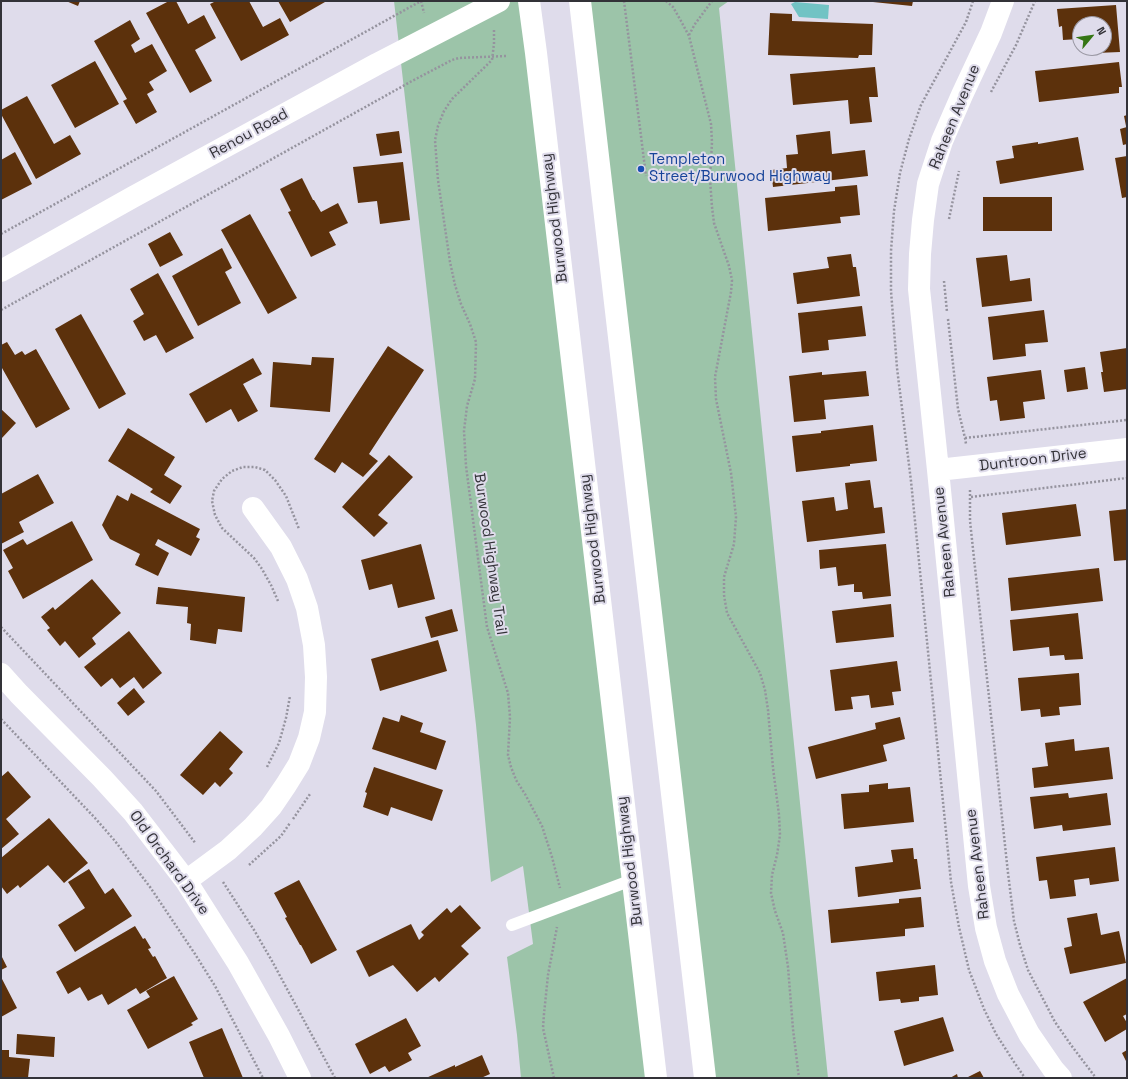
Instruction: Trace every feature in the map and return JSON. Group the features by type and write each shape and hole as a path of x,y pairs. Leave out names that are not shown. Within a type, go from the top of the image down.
{"main road":[{"name":"Renou Road","path":"1,271 132,197 377,64 499,1"},
{"name":"Burwood Highway","path":"529,1 656,1078"},
{"path":"580,1 705,1078"},
{"name":"Raheen Avenue","path":"1003,1 942,141 928,184 922,234 919,289 979,886 986,928 995,961 1008,994 1029,1034 1061,1078"},
{"name":"Duntroon Drive","path":"938,470 1127,449"},
{"path":"186,881 228,850 253,827 271,807 299,764 309,738 314,712 316,677 314,645 307,608 297,579 281,547 253,508"},
{"name":"Old Orchard Drive","path":"1,674 133,812 186,881 238,963 279,1036 300,1078"}],"lane":[{"path":"512,925 632,880"}],"path":[{"path":"1,234 421,1"},
{"path":"624,1 646,176"},
{"path":"666,1 678,16 689,36 710,124 712,142 710,179 714,223 729,266 732,280 715,377 716,398 731,473 736,517 734,544 724,577 724,595 727,613 760,673 766,690 780,835 772,875 771,893 775,911 783,933 788,967 799,1078"},
{"path":"689,36 695,24 712,1"},
{"path":"991,94 1036,1"},
{"path":"493,56 494,44"},
{"name":"Burwood Highway Trail","path":"493,56 489,63 452,98 444,111 438,126 435,140 438,180 450,262 461,304 476,342 475,378 467,406 464,431 466,466 487,627 508,693 510,717 508,755 516,780 531,804 542,826 560,888 561,907 548,975 543,1028 554,1078"},
{"path":"1,310 391,92 452,60 456,58 506,56"},
{"path":"948,223 960,169"},
{"path":"944,280 958,410 965,438 1127,420"},
{"path":"280,606 271,585 254,558 222,528 215,515 212,501 214,491 222,479 232,471 243,467 256,467 265,470 275,480 286,496 299,530"},
{"path":"971,497 1127,478"},
{"path":"970,490 970,521 1014,921 1028,970 1055,1022 1096,1078"},
{"path":"1,626 156,791 198,848"},
{"path":"265,772 279,743 286,718 290,695"},
{"path":"1,719 95,818 150,888 215,986 263,1078"},
{"path":"246,867 281,836 312,791"},
{"path":"196,844 201,840"},
{"path":"222,880 272,961 335,1078"}],"shaded area":[{"path":"394,1 529,1 656,1078 521,1078 507,957 533,944 523,866 491,882 476,725"},
{"path":"580,1 729,1 719,8 828,1078 712,1078"},
{"path":"795,2 829,5 828,19 799,17 791,4"}],"building":[{"path":"66,1 80,1 78,6"},
{"path":"169,1 176,1 188,24 204,15 216,38 195,50 212,81 190,93 146,13"},
{"path":"216,1 249,1 263,27 280,18 289,35 241,61 210,4"},
{"path":"278,1 324,1 325,2 290,22"},
{"path":"873,1 913,1 912,6"},
{"path":"1116,5 1120,52 1112,52 1112,16 1072,16 1072,39 1063,40 1062,26 1059,27 1057,9"},
{"path":"770,13 792,14 792,21 873,24 872,55 859,55 858,58 768,55"},
{"path":"130,20 140,39 131,45 135,53 152,44 167,71 149,82 154,90 147,94 157,112 136,124 123,101 127,99 94,41"},
{"path":"95,61 119,104 75,128 51,85"},
{"path":"1119,62 1122,87 1119,87 1119,93 1039,102 1035,71"},
{"path":"875,67 878,97 869,97 872,122 850,124 848,100 793,105 790,74"},
{"path":"27,96 54,144 70,135 81,154 36,179 1,114 1,110"},
{"path":"1127,115 1127,126 1126,126 1124,116"},
{"path":"1127,127 1127,144 1123,145 1120,129"},
{"path":"399,131 402,153 380,156 376,134"},
{"path":"830,131 832,154 865,150 868,176 773,187 771,170 787,168 786,155 798,154 796,135"},
{"path":"1078,137 1084,170 1000,184 996,161 1014,158 1012,146 1038,142 1038,144"},
{"path":"15,152 32,184 1,200 1,160"},
{"path":"1127,156 1127,197 1122,198 1115,158"},
{"path":"403,162 410,220 380,224 377,201 358,203 353,167"},
{"path":"302,178 321,212 338,203 348,223 329,232 336,245 311,257 288,212 291,211 280,189"},
{"path":"857,185 860,215 840,217 841,223 768,231 765,198 835,191 835,187"},
{"path":"983,197 1052,197 1052,231 983,231"},
{"path":"250,214 297,298 268,314 221,230"},
{"path":"170,232 183,255 160,267 148,244"},
{"path":"222,248 232,268 225,272 241,303 198,326 172,276"},
{"path":"851,254 853,267 856,267 860,296 797,304 793,273 829,268 827,257"},
{"path":"1007,255 1010,281 1030,278 1032,301 982,307 976,258"},
{"path":"158,273 194,338 166,353 156,335 144,341 133,321 144,314 130,289"},
{"path":"862,306 866,336 828,340 829,350 802,353 798,313"},
{"path":"1044,310 1048,342 1025,344 1026,356 993,360 988,317"},
{"path":"81,314 126,394 99,409 55,329"},
{"path":"7,342 15,355 22,351 25,355 36,349 70,409 36,428 2,368 1,369 1,345"},
{"path":"388,346 424,370 369,454 378,461 363,477 342,462 335,473 314,459"},
{"path":"1127,348 1127,389 1104,392 1100,352"},
{"path":"312,357 334,358 330,412 270,407 273,362 311,365"},
{"path":"253,358 262,374 243,384 258,411 238,422 231,409 206,423 189,394"},
{"path":"1085,367 1088,389 1067,392 1064,370"},
{"path":"1041,370 1045,399 1023,402 1025,418 1000,421 997,400 990,401 987,377"},
{"path":"866,371 869,396 824,400 826,419 794,422 789,376 822,372 822,375"},
{"path":"1,409 16,423 1,439"},
{"path":"873,425 877,461 850,464 850,466 796,472 792,436"},
{"path":"128,428 175,457 164,475 182,486 170,504 150,492 153,489 108,461"},
{"path":"389,455 413,477 378,515 388,523 374,537 342,507"},
{"path":"38,474 54,503 19,522 24,532 1,544 1,494"},
{"path":"870,480 874,508 882,507 885,533 807,542 802,501 834,497 836,511 848,509 845,483"},
{"path":"131,493 200,529 196,537 200,539 191,556 158,539 155,545 169,553 158,576 135,565 140,554 110,539 102,525 117,495 128,501"},
{"path":"1076,504 1081,536 1006,545 1002,513"},
{"path":"1127,509 1127,560 1114,561 1109,511"},
{"path":"72,521 93,560 23,599 8,571 13,568 3,550 23,539 27,545"},
{"path":"421,544 435,599 398,608 392,584 369,590 361,560"},
{"path":"886,544 891,596 863,599 862,592 854,592 854,584 838,586 836,567 820,569 819,550"},
{"path":"1099,568 1103,601 1011,611 1008,578"},
{"path":"92,579 121,613 92,638 96,644 79,658 65,641 60,646 47,630 50,628 41,617 53,607 55,610"},
{"path":"158,587 245,597 242,632 218,629 216,644 190,640 191,624 187,623 188,607 156,604"},
{"path":"891,604 894,637 836,643 832,611"},
{"path":"452,609 458,631 431,638 425,617"},
{"path":"1078,613 1083,659 1065,660 1064,655 1050,656 1049,647 1013,651 1010,620"},
{"path":"129,631 162,673 143,689 134,677 120,688 112,678 101,687 84,667"},
{"path":"438,640 447,671 380,691 371,659"},
{"path":"897,661 901,691 892,692 894,705 871,708 869,695 851,697 853,709 835,711 830,670"},
{"path":"1079,673 1081,705 1059,707 1060,715 1041,717 1040,709 1021,711 1018,678"},
{"path":"134,688 145,702 128,716 117,703"},
{"path":"401,715 423,723 420,732 446,741 436,770 372,749 383,717 399,722"},
{"path":"900,717 905,739 883,745 887,761 816,779 808,747 876,729 875,723"},
{"path":"220,731 243,752 229,769 233,773 220,787 215,782 203,795 180,775"},
{"path":"1074,739 1075,751 1109,747 1113,779 1034,788 1032,768 1048,766 1045,743"},
{"path":"374,767 443,790 432,821 391,807 388,816 363,807 367,793 365,792"},
{"path":"8,771 31,797 6,819 19,834 1,849 1,777"},
{"path":"888,783 888,789 910,787 914,822 844,829 841,794 869,792 869,785"},
{"path":"1068,793 1069,798 1107,793 1111,825 1063,831 1062,825 1034,829 1030,797"},
{"path":"49,818 88,863 64,883 48,865 20,888 18,885 7,894 1,886 1,858"},
{"path":"1115,847 1119,881 1090,885 1089,878 1074,880 1076,896 1050,899 1047,880 1039,881 1036,857"},
{"path":"913,848 914,859 917,859 921,889 858,897 855,867 893,862 891,850"},
{"path":"89,869 105,894 113,888 132,916 75,952 58,925 85,908 68,882"},
{"path":"299,880 337,950 311,964 285,918 287,917 274,893"},
{"path":"921,897 924,927 905,929 905,936 831,943 828,910 899,903 899,899"},
{"path":"460,905 481,928 461,946 469,954 439,982 435,977 417,992 393,965 369,977 356,951 411,924 419,940 424,935 421,932 447,908 451,913"},
{"path":"1097,913 1101,935 1119,931 1126,963 1070,974 1064,948 1072,946 1067,918"},
{"path":"135,926 143,939 145,938 151,948 148,949 153,957 155,956 167,978 140,994 136,988 108,1005 102,994 88,1001 80,987 68,994 56,972"},
{"path":"1,955 7,967 1,970"},
{"path":"935,965 938,995 919,997 919,1001 901,1003 900,999 879,1001 876,972"},
{"path":"174,976 198,1019 191,1023 193,1025 148,1049 127,1010 150,997 146,991"},
{"path":"1,977 17,1008 1,1017"},
{"path":"1127,978 1127,1014 1123,1016 1127,1023 1127,1029 1105,1042 1083,1002"},
{"path":"943,1017 954,1051 904,1066 894,1031"},
{"path":"406,1018 421,1046 408,1053 412,1060 389,1072 385,1066 370,1074 355,1044"},
{"path":"222,1028 243,1078 204,1078 189,1042"},
{"path":"17,1034 55,1037 54,1057 16,1054"},
{"path":"1,1050 9,1050 9,1057 30,1059 28,1078 1,1078"},
{"path":"1127,1050 1127,1063 1122,1053"},
{"path":"482,1055 490,1074 481,1078 426,1078 455,1065 455,1067"},
{"path":"980,1071 984,1078 966,1078"},
{"path":"957,1074 958,1078 950,1078"}],"place":[{"name":"Templeton Street/Burwood Highway","path":"641,169"}]}
